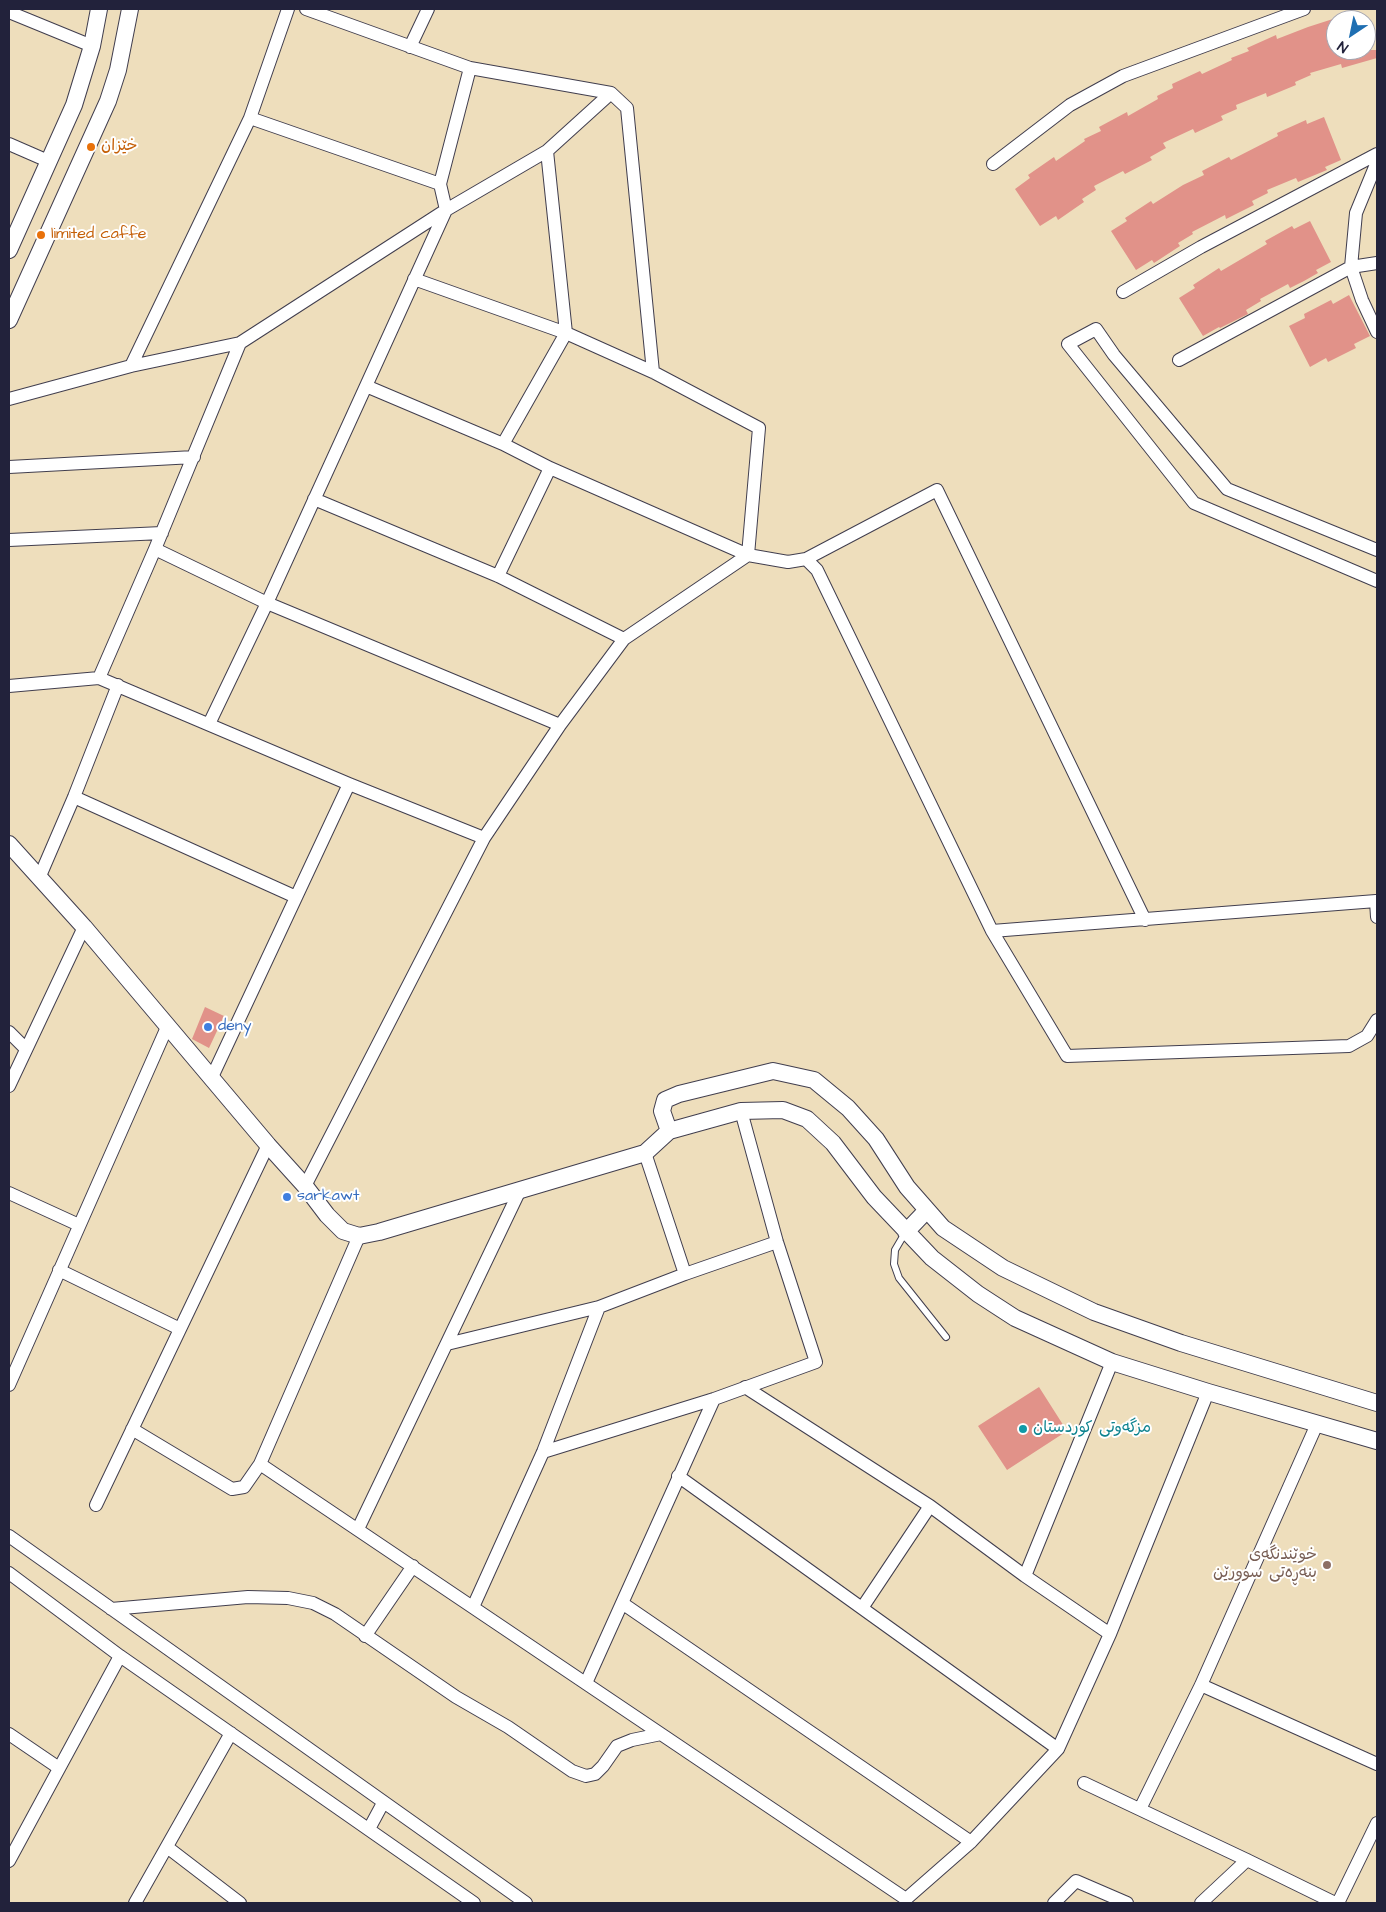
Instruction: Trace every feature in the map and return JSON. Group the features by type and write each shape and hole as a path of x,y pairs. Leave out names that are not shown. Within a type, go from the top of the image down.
{"street":[{"path":"9,250 74,105 92,46 99,9"},
{"path":"9,320 108,101 120,62 130,9"},
{"path":"131,366 250,118 288,9"},
{"path":"306,9 470,68 611,93 627,108 653,372"},
{"path":"410,47 428,9"},
{"path":"993,164 1070,105 1123,76 1304,9"},
{"path":"9,12 92,46"},
{"path":"209,724 267,603 446,210 440,184 470,68"},
{"path":"9,399 131,366 240,343 446,210 547,151 611,93"},
{"path":"250,118 440,184"},
{"path":"9,144 48,161"},
{"path":"503,444 566,333 547,151"},
{"path":"1123,292 1201,247 1377,154"},
{"path":"1377,162 1356,213 1351,267 1362,300 1377,332"},
{"path":"1179,360 1351,267 1377,264"},
{"path":"414,279 566,333 653,372 759,428 748,555"},
{"path":"1377,550 1227,490 1114,356 1096,329 1068,344 1194,503 1377,580"},
{"path":"99,678 155,550 240,343"},
{"path":"366,386 503,444 550,468 748,555 788,562 806,559 937,490 1145,920"},
{"path":"9,466 194,457"},
{"path":"498,576 550,468"},
{"path":"314,498 498,576 624,639"},
{"path":"9,540 162,533"},
{"path":"155,550 267,603 560,725"},
{"path":"305,1186 484,838 560,725 624,639 748,555"},
{"path":"806,559 817,570 992,931 1066,1056 1349,1046 1367,1036 1377,1020"},
{"path":"9,686 99,678 349,784 484,838"},
{"path":"40,876 118,686"},
{"path":"212,1077 349,784"},
{"path":"74,797 296,897"},
{"path":"9,844 40,876 305,1186 327,1215 343,1230 359,1236 379,1232 645,1153 669,1131 741,1111 784,1110 806,1119 833,1143 874,1197 932,1258 978,1294 1015,1318 1112,1362 1377,1441"},
{"path":"992,931 1376,901 1377,917"},
{"path":"9,1086 84,927"},
{"path":"9,1384 168,1025"},
{"path":"9,1032 26,1049"},
{"path":"669,1131 662,1111 665,1100 679,1094 773,1071 814,1080 848,1108 876,1139 907,1187 942,1228 1003,1268 1094,1312 1180,1344 1377,1403"},
{"path":"543,1452 714,1399 816,1362 777,1242 741,1111"},
{"path":"96,1505 268,1145"},
{"path":"645,1153 685,1274"},
{"path":"358,1529 520,1190"},
{"path":"9,1193 79,1225"},
{"path":"906,1232 927,1210"},
{"path":"132,1429 232,1489 244,1486 260,1464 359,1236"},
{"path":"447,1344 598,1307 777,1242"},
{"path":"59,1270 180,1329"},
{"path":"473,1607 543,1452 598,1307"},
{"path":"1025,1576 1112,1362"},
{"path":"745,1388 930,1506 1025,1576 1110,1634"},
{"path":"260,1464 906,1899 971,1842 1058,1749 1110,1634 1208,1392"},
{"path":"586,1683 714,1399"},
{"path":"1140,1809 1201,1685 1317,1424"},
{"path":"678,1476 1058,1749"},
{"path":"862,1608 930,1506"},
{"path":"9,1536 526,1903"},
{"path":"365,1636 413,1566"},
{"path":"9,1572 120,1656 474,1903"},
{"path":"111,1609 248,1597 288,1598 312,1603 324,1608 456,1697 508,1727 572,1770 586,1776 596,1774 617,1746 632,1740 661,1734"},
{"path":"622,1604 971,1842"},
{"path":"9,1861 120,1656"},
{"path":"1201,1685 1377,1764"},
{"path":"135,1903 231,1733"},
{"path":"9,1734 59,1768"},
{"path":"1084,1783 1337,1903 1377,1823"},
{"path":"368,1828 384,1803"},
{"path":"167,1847 240,1903"},
{"path":"1201,1903 1247,1860"},
{"path":"1054,1903 1076,1881 1127,1903"}],"lane":[{"path":"906,1232 895,1250 894,1264 899,1278 946,1337"}],"building":[{"path":"1326,21 1326,60 1370,60 1342,68 1341,64 1310,73 1311,75 1295,82 1296,85 1267,97 1266,93 1236,105 1237,109 1221,116 1223,120 1195,133 1193,129 1163,143 1166,148 1150,157 1152,160 1125,174 1123,171 1094,186 1096,190 1082,199 1084,202 1058,220 1056,216 1040,226 1015,189 1030,178 1028,175 1054,157 1056,161 1085,141 1084,139 1101,131 1099,127 1127,112 1128,116 1158,99 1157,96 1173,88 1172,84 1200,71 1202,74 1232,60 1231,58 1249,51 1247,48 1276,35 1277,39"},
{"path":"1324,117 1341,160 1325,167 1327,170 1298,182 1296,178 1267,190 1268,193 1252,201 1254,205 1226,219 1225,215 1192,232 1193,234 1178,243 1180,246 1154,263 1152,260 1136,270 1111,231 1127,221 1125,218 1151,201 1153,204 1183,185 1204,175 1202,171 1229,157 1231,160 1278,136 1277,133 1306,120 1307,124"},
{"path":"1310,221 1331,262 1316,270 1318,273 1304,281 1290,288 1288,284 1260,299 1261,301 1246,310 1248,314 1203,336 1179,298 1195,288 1193,285 1219,268 1221,271 1267,244 1265,241 1292,226 1294,229"},
{"path":"1349,295 1370,336 1354,344 1356,348 1328,362 1326,358 1310,367 1289,326 1305,318 1304,314 1331,300 1333,304"},
{"name":"deny","path":"205,1007 224,1016 209,1048 192,1039"},
{"name":"مزگەوتی کوردستان","path":"1039,1387 1067,1431 1007,1470 978,1426"}],"place":[{"name":"خێزان","path":"91,147"},
{"name":"limited caffe","path":"41,235"},
{"name":"deny","path":"208,1027"},
{"name":"sarkawt","path":"287,1197"},
{"name":"مزگەوتی کوردستان","path":"1023,1429"},
{"name":"خوێندنگەی بنەڕەتی سوورێن","path":"1327,1565"}]}
